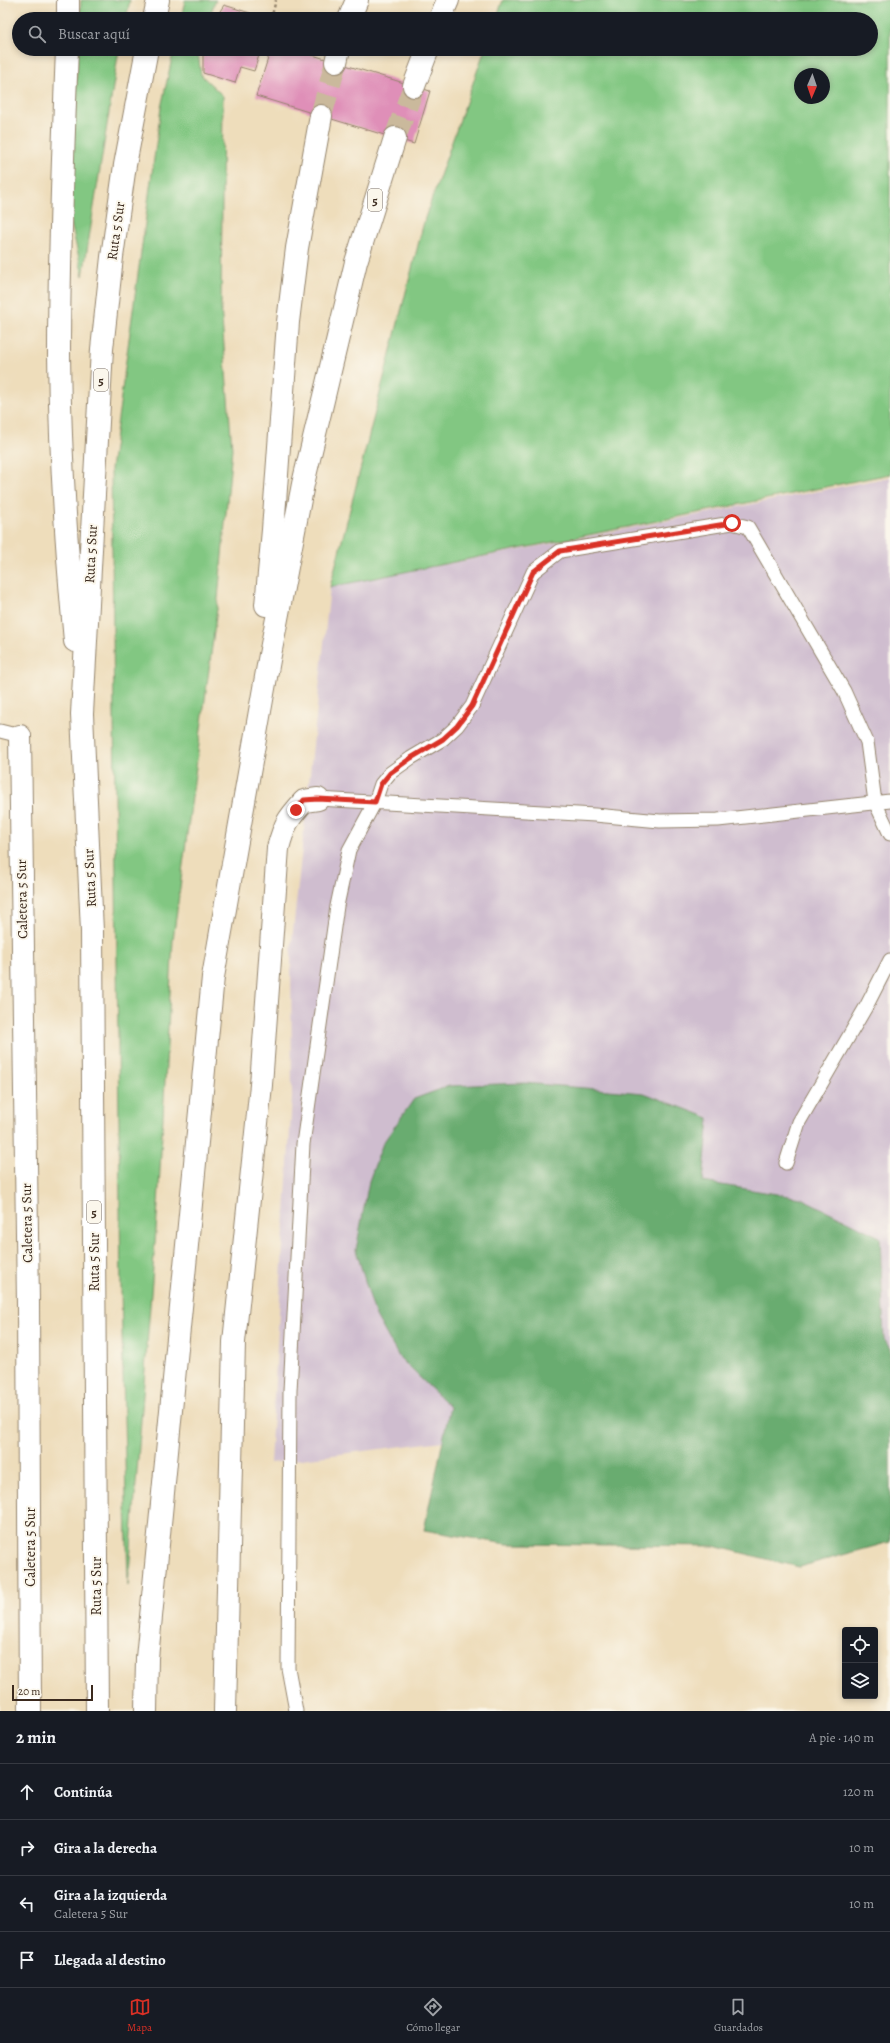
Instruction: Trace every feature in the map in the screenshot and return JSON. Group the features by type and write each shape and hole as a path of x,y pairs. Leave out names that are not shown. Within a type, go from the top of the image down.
{"main road":[{"path":"68,0 68,12"},
{"path":"155,12 158,0"},
{"path":"353,12 357,0"},
{"path":"443,12 448,0"},
{"path":"67,56 60,247 60,356 63,465 69,566 82,714"},
{"name":"Ruta 5 Sur","path":"97,1711 92,931 82,714 102,349 112,257 125,165 146,56"},
{"path":"414,86 425,56"},
{"path":"234,848 263,636 273,530 288,322 297,248 321,116"},
{"name":"5","path":"146,1711 149,1642 213,977 234,848 303,484 356,262 395,138"},
{"name":"Caletera 5 Sur","path":"10,733 28,1304 30,1711"},
{"path":"225,1711 234,1342 261,1085 278,848 285,824 290,816 304,800 318,799"}],"lane":[{"path":"296,1711 288,1668 290,1391 303,1144 337,906 350,850 375,802 381,784 390,773 411,758 443,739 457,726 472,706 533,572 560,551 732,523 748,527 844,691 867,742 875,802 890,834"},
{"path":"318,799 595,815 660,821 718,820 890,801"},
{"path":"786,1163 799,1122 867,1005 890,960"}],"path":[{"path":"274,12 278,1 276,0"}],"shaded area":[{"path":"890,477 890,1384 270,1463 292,1097 291,950 330,587"}],"green space":[{"path":"81,0 130,0 127,12 80,12"},
{"path":"185,0 216,0 211,12 182,12"},
{"path":"503,0 890,0 890,474 330,587 425,218 483,56 878,56 878,12 499,12"},
{"path":"78,56 118,56 83,276 69,214"},
{"path":"172,56 198,56 201,75 223,96 221,307 232,449 217,609 173,940 158,1205 128,1586 121,1290 111,469 161,108"},
{"path":"524,1083 644,1093 709,1118 703,1182 801,1198 880,1237 884,1339 890,1349 890,1542 799,1567 714,1546 506,1544 424,1530 450,1407 399,1357 375,1314 356,1250 369,1181 383,1143 414,1099 449,1086"}],"building":[{"path":"224,5 247,12 220,12"},
{"path":"203,56 259,56 254,71 240,67 235,83 203,73"},
{"path":"269,56 316,56 430,91 414,144 256,96"}],"tunnel":[{"path":"321,116 336,62"},
{"path":"395,138 414,86"}],"route":[{"path":"296,810 304,800 318,799 375,802 381,784 390,773 411,758 443,739 457,726 472,706 533,572 560,551 732,523"}]}
